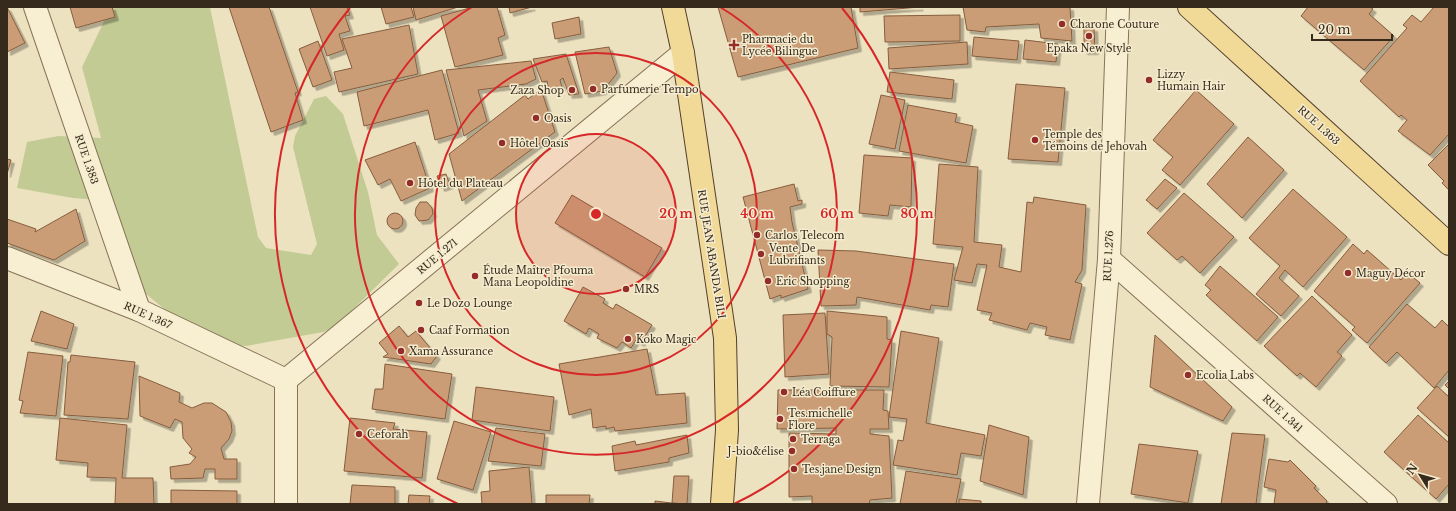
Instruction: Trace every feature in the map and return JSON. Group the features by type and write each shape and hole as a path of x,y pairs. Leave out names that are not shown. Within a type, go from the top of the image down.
{"main road":[{"name":"RUE JEAN ABANDA BILI","path":"672,7 682,52 725,338 727,430 722,504"},
{"name":"RUE 1.363","path":"1189,7 1449,244"}],"street":[{"name":"RUE 1.383","path":"35,7 139,310"},
{"name":"RUE 1.276","path":"1088,504 1109,259 1118,7"},
{"name":"RUE 1.271","path":"286,380 682,52"},
{"name":"RUE 1.367","path":"7,258 139,310 286,380"},
{"name":"RUE 1.341","path":"1109,259 1362,494 1386,504"},
{"path":"286,380 286,504"}],"green space":[{"path":"111,7 210,7 258,237 266,248 311,255 317,244 293,147 295,136 314,99 326,96 343,114 368,192 377,235 399,264 335,327 323,332 246,346 220,344 197,336 145,293 110,201 73,198 17,188 27,142 58,136 101,138 82,67"}],"building":[{"path":"7,7 25,43 7,52"},
{"path":"70,7 112,7 115,17 76,28"},
{"path":"229,7 269,7 298,92 295,93 303,120 271,132"},
{"path":"310,7 347,7 350,15 345,16 350,31 339,34 344,50 327,56"},
{"path":"381,7 411,7 414,17 386,24"},
{"path":"413,7 458,7 416,20"},
{"path":"473,7 497,7 505,35 498,38 503,55 455,67 441,16"},
{"path":"509,7 532,7 510,13"},
{"path":"718,7 851,7 858,48 738,77"},
{"path":"860,7 920,7 860,12"},
{"path":"963,7 1070,7 1072,41 1041,38 1039,24 986,27 985,32 967,30"},
{"path":"1308,7 1370,7 1373,9 1369,14 1394,36 1364,70 1301,16"},
{"path":"1434,7 1449,7 1449,134 1430,155 1398,131 1407,120 1401,115 1399,117 1360,81 1407,28 1403,25 1412,15 1421,22"},
{"path":"960,15 960,41 885,42 884,16"},
{"path":"579,17 581,34 555,39 552,23"},
{"path":"409,25 418,74 339,92 334,72 352,68 342,39"},
{"path":"1084,28 1094,28 1095,51 1084,51"},
{"path":"974,37 1019,41 1017,60 972,56"},
{"path":"1025,40 1058,44 1056,62 1023,59"},
{"path":"318,41 332,80 313,87 299,49"},
{"path":"967,42 968,64 889,69 888,48"},
{"path":"609,47 617,73 603,91 585,94 575,52"},
{"path":"566,54 579,94 569,95 563,78 560,80 562,87 549,91 547,81 542,82 533,59"},
{"path":"531,61 536,79 526,84 478,90 487,121 464,136 446,70"},
{"path":"442,70 459,133 435,140 428,110 364,126 357,92"},
{"path":"890,72 954,80 952,99 887,92"},
{"name":"Temple des Témoins de Jehovah","path":"1016,84 1065,88 1058,162 1008,159"},
{"name":"Hôtel Oasis","path":"541,89 555,132 462,201 449,154 525,95 528,99"},
{"path":"1196,90 1234,124 1180,185 1162,170 1173,157 1153,140"},
{"path":"881,95 905,100 895,149 869,144"},
{"path":"908,105 957,114 955,122 973,126 966,163 899,151"},
{"path":"1248,137 1284,170 1242,218 1207,184"},
{"path":"415,142 430,188 401,201 390,179 378,185 365,160"},
{"path":"1449,144 1449,190 1442,183 1444,181 1428,165"},
{"path":"864,155 912,158 911,207 890,205 888,216 859,213"},
{"path":"7,159 11,160 7,174"},
{"path":"939,164 978,167 974,242 1002,245 999,267 1021,272 1027,202 1033,203 1034,197 1086,205 1082,270 1075,282 1082,284 1070,340 1045,335 1047,327 1030,323 1027,330 989,320 992,313 977,310 987,265 977,264 972,283 954,280 963,247 933,244"},
{"path":"446,174 450,185 441,188 437,176"},
{"path":"1165,179 1177,188 1157,209 1146,200"},
{"path":"794,184 798,201 802,200 802,204 790,207 792,222 808,289 781,298 781,295 770,299 743,197"},
{"path":"1293,189 1347,237 1303,287 1285,270 1279,278 1299,296 1281,316 1256,294 1280,266 1249,238"},
{"path":"1184,193 1234,237 1200,273 1182,256 1177,260 1147,233"},
{"path":"572,195 662,248 645,277 555,223"},
{"path":"420,202 427,202 432,208 433,214 428,220 419,221 415,215 416,208"},
{"path":"76,209 85,241 54,260 7,243 7,219 36,229 35,232"},
{"path":"392,213 398,213 403,218 401,227 398,229 392,229 387,224 387,218"},
{"path":"1353,244 1364,254 1367,250 1401,280 1407,272 1420,283 1367,343 1352,330 1355,327 1314,291"},
{"path":"818,250 856,251 954,264 948,307 931,305 930,310 857,297 856,305 821,306"},
{"path":"1220,266 1278,317 1257,341 1206,295 1211,290 1205,285"},
{"path":"583,287 605,299 603,303 613,309 616,304 652,325 641,343 636,340 631,348 622,342 617,348 597,338 599,334 589,328 586,334 564,321"},
{"path":"1312,296 1352,335 1337,352 1342,356 1316,387 1300,373 1297,376 1264,346"},
{"path":"1407,304 1435,328 1442,320 1449,327 1449,370 1434,388 1397,352 1386,363 1369,347"},
{"path":"41,311 74,324 67,349 31,341"},
{"path":"827,311 887,317 887,339 892,340 889,387 830,386 832,337 827,334"},
{"path":"825,313 829,374 785,377 783,315"},
{"path":"399,326 408,337 416,331 437,356 431,364 383,357 388,354 379,343"},
{"path":"901,331 939,338 926,423 985,435 981,456 961,453 957,475 893,465 898,440 903,441 907,419 889,417"},
{"path":"1155,335 1232,407 1223,421 1150,387"},
{"path":"647,349 656,395 685,393 687,423 615,431 614,427 606,429 606,426 593,428 591,409 569,415 559,364"},
{"path":"28,352 63,356 56,416 20,413 23,401 19,400"},
{"path":"71,355 135,362 128,419 64,415 68,362 70,362"},
{"path":"385,364 452,374 445,419 372,409 375,389 383,389"},
{"path":"139,376 180,393 179,402 192,408 204,403 212,403 226,412 231,422 232,431 229,439 221,448 224,459 237,459 237,479 215,479 215,469 205,469 203,478 171,479 170,467 190,464 196,457 189,453 192,449 183,438 182,422 175,419 170,428 140,416"},
{"path":"1449,381 1449,389 1445,385"},
{"path":"1437,386 1449,397 1449,437 1417,408"},
{"path":"476,387 554,397 550,431 472,420"},
{"path":"778,390 884,390 883,410 888,411 889,429 870,429 870,434 889,436 892,498 870,500 869,504 812,504 812,496 789,497 789,433 836,434 836,428 777,429"},
{"path":"1418,415 1449,443 1449,484 1436,499 1384,452"},
{"path":"60,418 127,425 122,478 153,478 154,504 115,504 116,478 87,477 88,463 56,460"},
{"path":"350,418 395,423 393,429 427,432 422,478 344,471"},
{"path":"454,421 491,432 473,490 437,479"},
{"path":"989,425 1029,437 1023,495 980,481"},
{"path":"496,428 545,434 541,466 488,461"},
{"path":"1232,433 1265,435 1256,504 1221,504"},
{"path":"687,435 689,453 669,458 669,462 615,471 612,446 635,441 636,445"},
{"path":"1139,444 1198,451 1188,503 1131,494"},
{"path":"1269,459 1288,462 1290,460 1316,486 1314,488 1327,501 1326,504 1274,504 1276,490 1264,487"},
{"path":"529,467 532,504 482,504 481,492 490,491 489,471"},
{"path":"906,471 961,479 956,504 900,504"},
{"path":"674,476 689,476 687,504 672,503"},
{"path":"352,485 395,487 395,504 350,504"},
{"path":"171,490 237,491 237,504 171,504"},
{"path":"409,495 430,496 429,504 408,504"},
{"path":"546,495 590,495 589,504 546,504"},
{"path":"959,499 981,501 981,504 959,504"},
{"path":"655,501 679,504 655,504"}],"place":[{"name":"Charone Couture","path":"1062,24"},
{"name":"Epaka New Style","path":"1089,36"},
{"name":"Pharmacie du Lycée Bilingue","path":"734,45"},
{"name":"Lizzy Humain Hair","path":"1149,80"},
{"name":"Parfumerie Tempo","path":"593,89"},
{"name":"Zaza Shop","path":"572,90"},
{"name":"Oasis","path":"536,118"},
{"name":"Temple des Témoins de Jehovah","path":"1035,140"},
{"name":"Hôtel Oasis","path":"502,143"},
{"name":"Hôtel du Plateau","path":"410,183"},
{"name":"Carlos Telecom","path":"757,235"},
{"name":"Vente De Lubrifiants","path":"761,254"},
{"name":"Maguy Décor","path":"1348,273"},
{"name":"Étude Maître Pfouma Mana Leopoldine","path":"475,276"},
{"name":"Eric Shopping","path":"768,281"},
{"name":"MRS","path":"626,289"},
{"name":"Le Dozo Lounge","path":"419,303"},
{"name":"Caaf Formation","path":"421,330"},
{"name":"Koko Magic","path":"628,339"},
{"name":"Xama Assurance","path":"401,351"},
{"name":"Ecolia Labs","path":"1188,375"},
{"name":"Léa Coiffure","path":"784,392"},
{"name":"Tes.michelle Flore","path":"780,419"},
{"name":"Ceforah","path":"359,434"},
{"name":"Terraga","path":"793,439"},
{"name":"J-bio&élise","path":"792,451"},
{"name":"Tes.jane Design","path":"794,469"}]}
